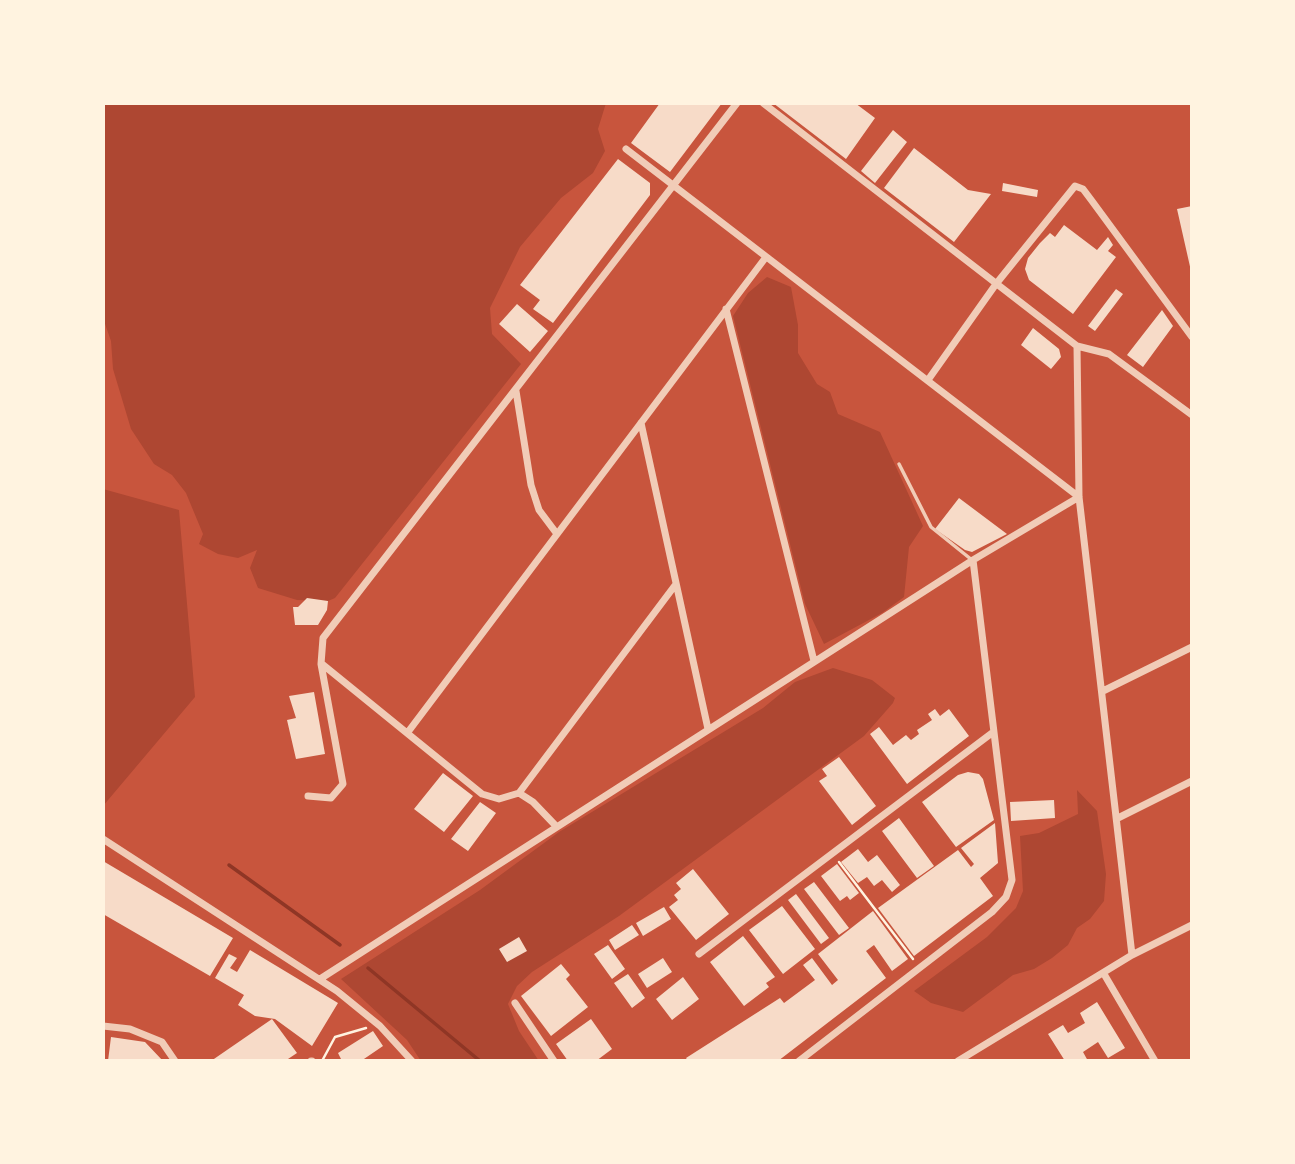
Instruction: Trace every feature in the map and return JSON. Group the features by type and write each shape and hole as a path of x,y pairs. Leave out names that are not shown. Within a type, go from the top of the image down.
{"street":[{"path":"308,796 331,798 343,784 321,664 323,638 737,103"},
{"path":"763,103 1077,346 1109,354 1192,415"},
{"path":"626,149 1079,497"},
{"path":"928,380 996,284 1075,186 1087,195 1192,337"},
{"path":"408,732 766,257"},
{"path":"726,309 814,662"},
{"path":"1077,346 1079,497 1132,955"},
{"path":"516,391 531,485 539,510 556,534"},
{"path":"641,423 708,729"},
{"path":"320,979 708,729 1079,497"},
{"path":"799,1061 992,912 1006,897 1012,880 973,561"},
{"path":"321,664 482,794 499,799 519,793 676,584"},
{"path":"1103,691 1192,647"},
{"path":"699,954 992,733"},
{"path":"1118,818 1192,781"},
{"path":"519,793 533,802 556,826"},
{"path":"103,839 320,979 380,1026 412,1061"},
{"path":"958,1061 1132,955 1192,925"},
{"path":"1104,974 1155,1061"},
{"path":"515,1003 554,1061"},
{"path":"104,1029 130,1029 162,1042 176,1061"}],"lane":[{"path":"899,464 931,527 973,561"}],"path":[{"path":"831,852 920,968"},
{"path":"322,1061 335,1037 380,1026"}],"shaded area":[{"path":"103,103 606,103 598,129 605,151 593,173 561,198 520,247 490,308 492,334 521,364 335,598 328,601 297,600 258,588 250,568 257,550 238,558 218,554 199,544 203,534 186,493 172,475 154,464 131,429 113,369 111,341 103,318"},
{"path":"767,277 791,287 798,325 798,353 817,384 830,392 838,414 880,432 923,526 909,547 904,597 882,613 824,644 805,604 733,316 748,293"},
{"path":"103,489 179,510 195,697 103,806"},
{"path":"833,668 872,680 895,698 893,703 864,736 619,916 532,972 517,986 508,1004 519,1031 539,1061 421,1061 407,1040 341,979 480,890 559,832 763,708 795,682"},
{"path":"1077,790 1097,811 1106,874 1104,901 1090,919 1077,928 1068,945 1052,958 1034,969 1013,975 963,1012 931,1003 914,991 987,937 1016,908 1023,891 1020,836 1039,833 1078,814"}],"building":[{"path":"660,103 722,103 670,172 631,143"},
{"path":"773,103 855,103 875,118 846,159"},
{"path":"893,130 907,142 875,183 861,171"},
{"path":"914,148 968,190 991,194 954,242 884,188"},
{"path":"618,159 650,183 650,195 553,323 533,309 540,300 520,285"},
{"path":"1003,183 1038,190 1037,197 1002,191"},
{"path":"1192,206 1192,271 1191,271 1177,209"},
{"path":"1064,225 1097,250 1108,237 1113,245 1108,251 1116,257 1073,314 1029,280 1025,269 1028,258 1040,243 1050,233 1055,237"},
{"path":"1116,289 1123,294 1095,331 1088,326"},
{"path":"517,304 548,331 530,352 499,324"},
{"path":"1162,310 1173,326 1143,367 1127,355"},
{"path":"1033,328 1059,349 1061,357 1051,369 1021,345"},
{"path":"959,498 1007,534 972,552 935,529"},
{"path":"307,598 328,601 327,610 318,625 295,625 293,607 298,607"},
{"path":"314,692 325,754 296,759 287,720 296,718 289,696"},
{"path":"935,709 940,716 949,709 969,736 907,784 870,734 879,727 893,745 906,735 911,740 919,734 917,730 932,720 928,714"},
{"path":"839,757 876,806 852,825 819,781 827,776 822,769"},
{"path":"968,772 979,774 983,779 994,820 956,847 922,802 958,775"},
{"path":"443,773 473,796 444,832 414,809"},
{"path":"1054,800 1055,818 1011,821 1010,802"},
{"path":"480,802 496,813 468,851 451,839"},
{"path":"899,818 934,866 917,878 882,831"},
{"path":"995,823 998,863 980,878 993,896 914,956 878,908 958,850 971,867 974,864 961,848"},
{"path":"858,849 868,862 877,855 900,885 892,892 882,880 874,886 867,877 858,883 841,862"},
{"path":"103,861 233,938 210,976 103,914"},
{"path":"837,864 859,893 850,900 847,896 840,901 821,876"},
{"path":"693,869 729,914 696,940 669,907 678,900 674,895 681,889 676,883"},
{"path":"814,882 849,928 839,935 804,889"},
{"path":"796,894 829,938 821,944 788,900"},
{"path":"782,906 815,949 783,974 749,930"},
{"path":"664,907 671,919 643,936 636,923"},
{"path":"873,911 908,959 892,971 874,945 866,951 886,978 778,1061 688,1061 686,1058 780,998 784,1003 815,980 803,965 812,958 832,985 838,980 818,954"},
{"path":"632,925 639,935 615,950 609,940"},
{"path":"743,936 775,977 766,983 769,987 744,1006 710,962"},
{"path":"519,937 527,951 507,962 499,949"},
{"path":"608,945 625,969 612,979 594,954"},
{"path":"250,950 338,1003 312,1046 275,1019 255,1016 238,1005 244,995 215,978 229,954 237,958 230,968 237,972"},
{"path":"663,958 672,972 647,988 638,974"},
{"path":"561,964 570,975 566,979 588,1007 551,1036 521,996"},
{"path":"628,974 645,998 632,1008 614,983"},
{"path":"683,977 699,999 672,1020 656,999"},
{"path":"1097,1002 1125,1048 1108,1058 1098,1042 1083,1052 1088,1061 1065,1061 1048,1034 1063,1025 1068,1033 1085,1023 1080,1013"},
{"path":"272,1019 297,1053 285,1061 211,1061"},
{"path":"591,1019 612,1049 596,1061 568,1061 556,1044"},
{"path":"373,1031 383,1046 361,1061 342,1061 338,1053"},
{"path":"111,1037 145,1042 163,1061 108,1061"}],"waterway":[{"path":"229,865 340,945"},
{"path":"368,968 480,1061"}]}
